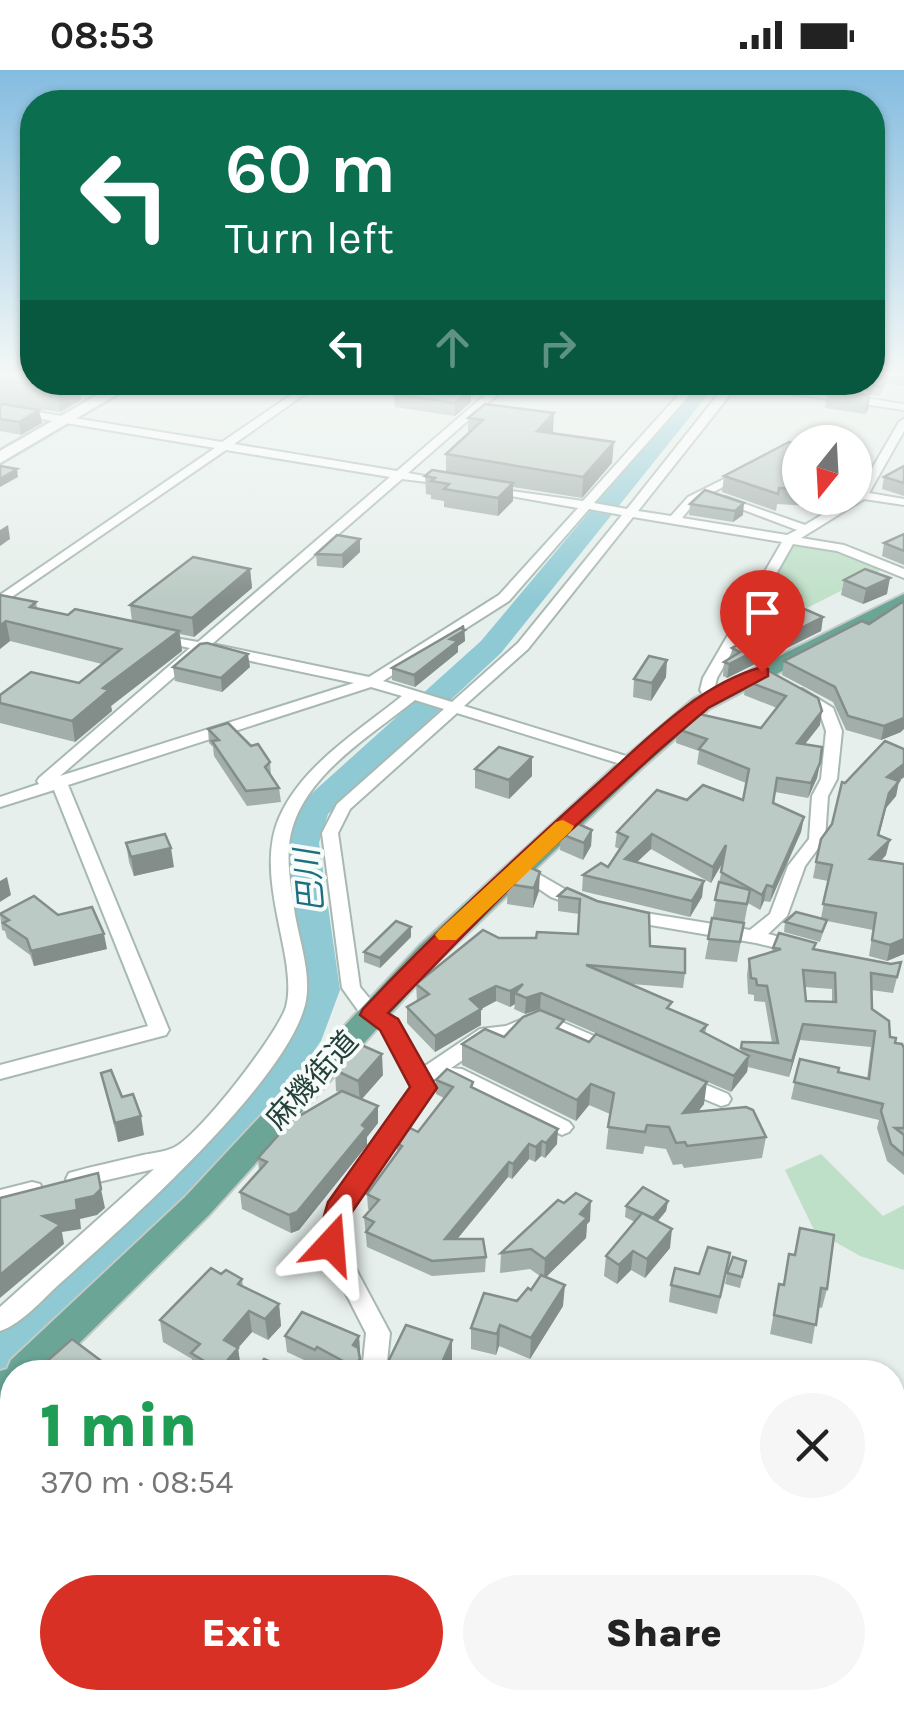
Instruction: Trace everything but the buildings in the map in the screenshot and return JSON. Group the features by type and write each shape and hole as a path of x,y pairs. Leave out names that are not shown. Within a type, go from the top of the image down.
{"main road":[{"name":"麻機街道","path":"38,1360 198,1206 429,953 518,866 633,763 712,698 904,600"}],"street":[{"path":"0,603 220,450"},
{"path":"247,450 457,484"},
{"path":"50,783 199,646 428,450"},
{"path":"0,802 371,682 504,598 638,450"},
{"path":"375,1360 378,1333 331,1244 338,1210 424,1088 389,1025 372,1015 350,988 330,834 343,806 523,646 682,450"},
{"path":"674,520 692,498 751,468"},
{"path":"476,487 840,548 904,574"},
{"path":"703,493 806,529"},
{"path":"872,497 904,502"},
{"path":"712,698 707,690 710,678 790,539 830,515"},
{"path":"0,603 18,609"},
{"path":"145,635 371,682 633,763"},
{"path":"756,935 778,916 797,866 817,838 820,796 829,779 834,732 826,708 762,672"},
{"path":"0,1321 178,1155 272,1052 295,1008 280,844 294,802 340,756 414,694"},
{"path":"0,1072 159,1030 50,783"},
{"path":"518,866 558,894 602,911 698,930 756,935 825,954"},
{"path":"420,1080 487,1034 509,1032 538,1020 630,1059"},
{"path":"442,1068 562,1127"},
{"path":"666,1075 721,1098"},
{"path":"0,1198 178,1155"}],"green space":[{"path":"794,545 832,550 882,570 807,608 767,592"},
{"path":"821,1154 883,1216 904,1205 904,1270 860,1256 814,1230 785,1170"}],"waterway":[{"name":"巴川","path":"0,1351 92,1270 249,1110 301,1041 321,990 302,843 313,810 491,647 653,450"}],"slow traffic":[{"path":"447,935 563,826"}],"route":[{"path":"331,1244 338,1210 424,1088 389,1025 372,1015 518,866 652,746 702,704 762,672"}]}
